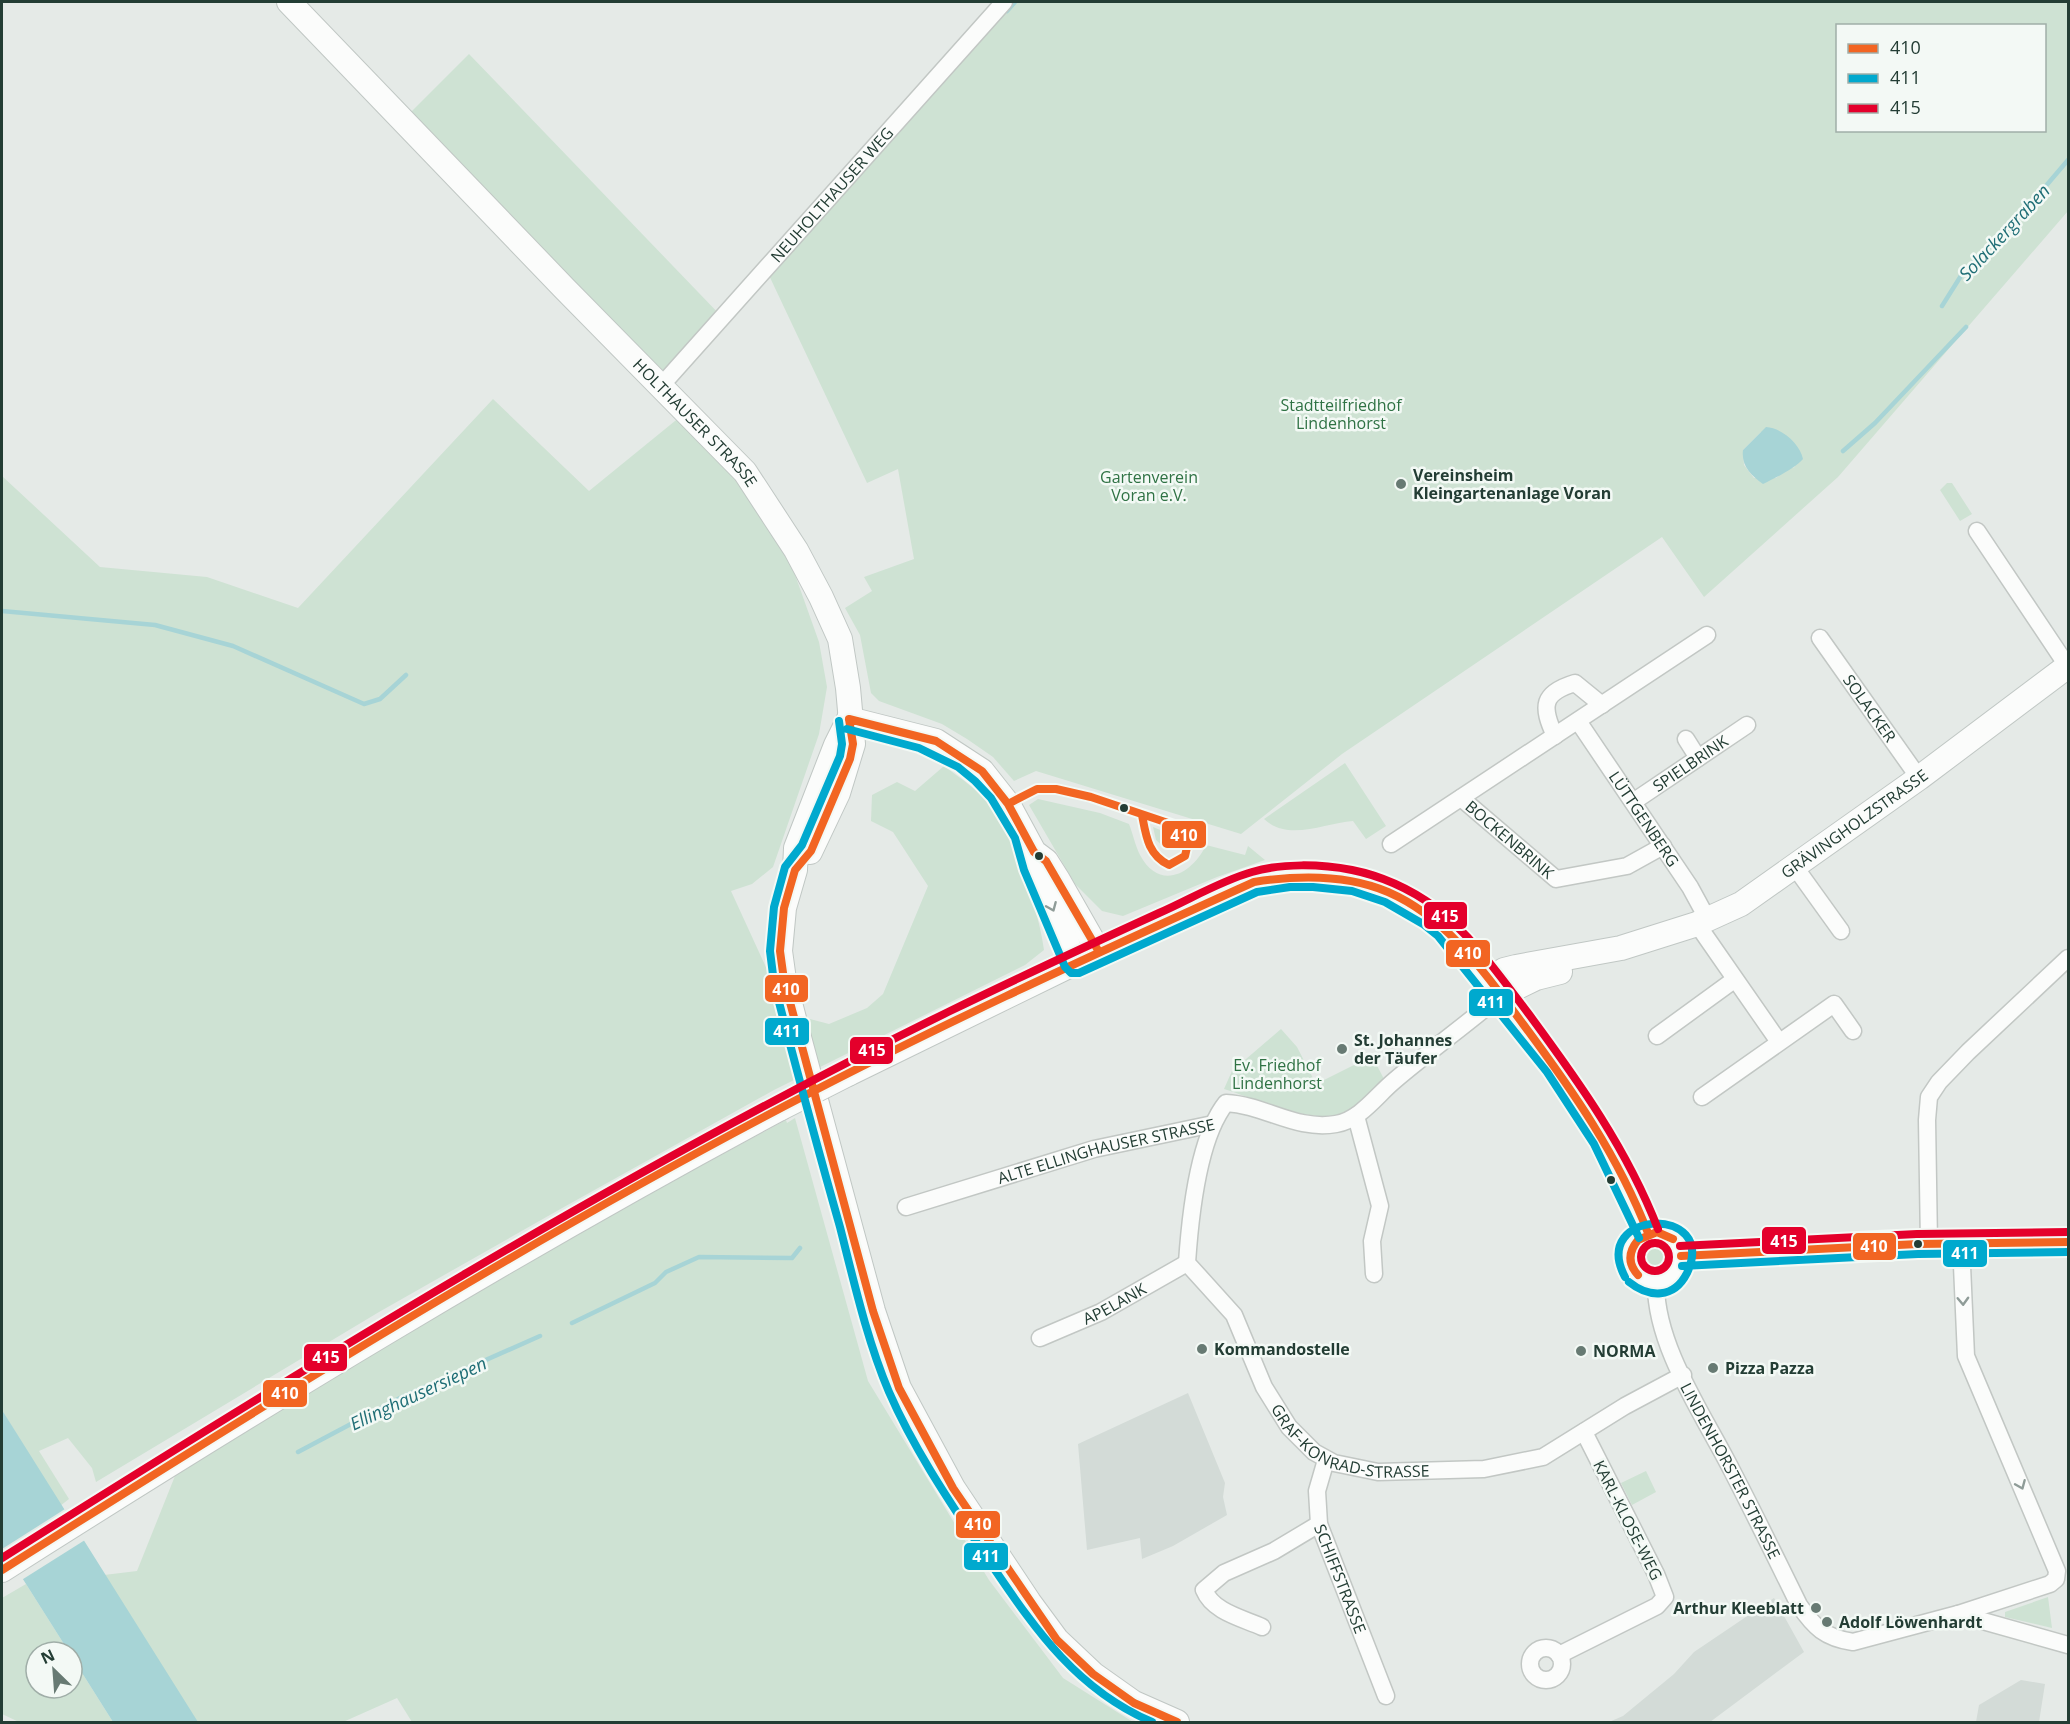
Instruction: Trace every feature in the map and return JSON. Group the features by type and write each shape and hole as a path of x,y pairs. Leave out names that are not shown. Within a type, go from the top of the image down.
{"street":[{"name":"HOLTHAUSER STRASSE","path":"289,2 660,387 745,472 796,550 821,597 840,639 848,688 853,744 850,759 811,851 795,870 783,919 780,951 784,980 873,1311 899,1388 953,1488 1003,1566 1057,1640 1093,1674 1134,1703 1177,1722"},
{"name":"NEUHOLTHAUSER WEG","path":"660,387 1004,2"},
{"path":"1977,531 2068,667"},
{"path":"1391,844 1707,635"},
{"name":"SOLACKER","path":"1820,638 1920,778"},
{"name":"GRÄVINGHOLZSTRASSE","path":"1495,988 1602,961 1621,948 1702,922 1741,904 1920,778 2068,667"},
{"path":"1556,736 1546,716 1548,698 1557,688 1575,682 1602,705"},
{"path":"849,718 936,741 969,760 989,779 1008,804 1034,852 1046,861 1099,952"},
{"name":"LÜTTGENBERG","path":"1578,721 1704,909 1702,922 1734,981 1779,1042"},
{"name":"SPIELBRINK","path":"1633,802 1747,725"},
{"path":"1686,739 1698,758"},
{"name":"BOCKENBRINK","path":"1461,798 1556,879 1627,866 1663,846"},
{"path":"1034,852 1034,866 1075,963"},
{"path":"1795,867 1841,931"},
{"path":"2,1570 381,1334 568,1226 781,1108 1075,963 1254,882 1289,876 1354,881 1389,892 1429,915 1452,936 1495,988 1579,1098 1620,1170 1648,1233"},
{"path":"1929,1244 1927,1120 1929,1097 1939,1082 1968,1052 2068,958"},
{"path":"1657,1036 1734,981"},
{"name":"ALTE ELLINGHAUSER STRASSE","path":"906,1207 1094,1149 1213,1124 1226,1103 1248,1104 1296,1123 1337,1124 1356,1116 1495,988"},
{"path":"1702,1097 1834,1004 1853,1031"},
{"path":"1356,1116 1380,1206 1372,1241 1374,1274"},
{"path":"1187,1263 1195,1191 1213,1124"},
{"path":"1656,1232 1670,1237 1679,1248 1681,1256 1680,1264 1671,1278 1656,1283 1641,1279 1631,1266 1631,1250 1641,1237 1648,1233 1656,1232"},
{"path":"1681,1256 1929,1244 2068,1242"},
{"path":"1958,1614 2050,1584 2056,1579 2057,1571 1966,1356 1961,1243"},
{"name":"APELANK","path":"1040,1338 1101,1312 1187,1263"},
{"name":"GRAF-KONRAD-STRASSE","path":"1187,1263 1234,1316 1277,1410 1300,1440 1326,1460 1378,1472 1484,1469 1543,1457 1683,1375"},
{"name":"LINDENHORSTER STRASSE","path":"1656,1283 1656,1300 1662,1329 1683,1375 1799,1605 1813,1626 1838,1640 1853,1642 1958,1614"},
{"name":"KARL-KLOSE-WEG","path":"1559,1655 1657,1606 1665,1597 1656,1574 1584,1432"},
{"name":"SCHIFFSTRASSE","path":"1326,1460 1317,1491 1319,1524 1386,1696"},
{"path":"1262,1627 1219,1608 1208,1600 1204,1590 1224,1573 1274,1551 1319,1524"},
{"path":"1958,1614 2068,1645"}],"shaded area":[{"path":"1188,1393 1225,1483 1223,1497 1227,1515 1173,1546 1142,1559 1140,1538 1087,1550 1078,1444"},
{"path":"1774,1598 1804,1652 1710,1722 1609,1722 1623,1716 1674,1674 1694,1652"},
{"path":"2021,1680 2045,1684 2039,1722 1976,1722 1979,1705"}],"green space":[{"path":"1007,2 2068,2 2068,211 1838,477 1704,597 1662,537 1342,754 1241,834 1036,771 1014,781 993,757 942,724 879,701 871,693 860,635 845,608 872,591 864,577 914,559 898,469 867,483 766,269","holes":["1761,432 1795,467 1785,470 1776,478 1754,478 1744,465 1743,450"]},
{"path":"469,54 723,318 660,387 404,119"},
{"path":"493,399 589,491 686,412 773,513 819,642 827,687 819,734 773,867 752,884 731,891 787,1013 829,1024 867,1008 883,994 928,886 893,832 871,821 872,795 897,782 915,791 944,766 983,797 993,809 1010,839 1037,916 1044,950 1025,965 774,1090 564,1207 379,1312 96,1482 92,1468 68,1438 39,1451 69,1499 60,1506 2,1410 2,476 100,567 207,577 298,608"},
{"path":"1947,483 1952,483 1972,514 1960,521 1940,490"},
{"path":"1345,763 1386,826 1366,839 1353,821 1295,830 1274,826 1264,819"},
{"path":"1038,799 1100,813 1129,824 1140,855 1156,873 1166,876 1184,871 1200,856 1206,845 1245,855 1248,846 1265,860 1123,916 1102,911 1075,884 1029,805"},
{"path":"1153,827 1175,836 1173,850 1167,850 1156,840"},
{"name":"Ev. Friedhof Lindenhorst","path":"1281,1029 1297,1047 1316,1084 1372,1056 1384,1079 1353,1108 1340,1114 1325,1116 1290,1111 1224,1089 1232,1071"},
{"path":"795,1118 868,1381 989,1580 1063,1678 1133,1722 412,1722 397,1698 343,1722 197,1722 104,1575 137,1571 177,1471 394,1338 656,1187 695,1169 786,1120 787,1123"},
{"path":"1656,1246 1664,1250 1668,1258 1664,1266 1656,1270 1648,1266 1644,1258 1648,1250"},
{"path":"1646,1471 1656,1492 1632,1505 1621,1483"},
{"path":"26,1584 61,1640 24,1640 24,1700 84,1700 84,1676 113,1722 19,1722 2,1714 2,1598"},
{"path":"2048,1597 2052,1628 2005,1617 2005,1612"}],"water":[{"path":"1766,427 1778,430 1789,438 1798,448 1803,459 1790,470 1763,484 1748,470 1743,450"},
{"path":"2,1410 198,1722 113,1722 84,1676 84,1640 61,1640 2,1546"}],"pier":[{"path":"65,1509 85,1540 20,1581 2,1549"}],"waterway":[{"path":"1007,11 1015,2"},
{"name":"Solackergraben","path":"1942,306 1964,271 2016,221 2068,160"},
{"path":"1843,451 1875,423 1966,327"},
{"path":"2,611 155,625 233,646 364,704 380,699 406,675"},
{"name":"Ellinghausersiepen","path":"572,1323 655,1283 666,1272 699,1257 792,1258 800,1248"},
{"name":"Ellinghausersiepen","path":"298,1452 400,1398 540,1336"}],"transit line":[{"name":"410","path":"849,719 853,744 850,759 811,851 795,870 784,908 780,951 784,980 873,1311 899,1388 953,1488 1057,1640 1093,1674 1134,1703 1177,1722"},
{"name":"410","path":"849,719 936,741 982,771 1008,804 1034,852 1046,861 1099,952"},
{"name":"411","path":"839,721 842,744 840,756 802,845 785,867 774,907 770,951 774,983 868,1331 889,1392 911,1438 951,1503 1026,1614 1061,1657 1081,1676 1126,1709 1152,1722"},
{"name":"411","path":"847,729 919,748 958,767 991,798 1015,838 1024,870 1065,967 1071,973 1079,973 1257,892 1290,887 1352,891 1385,902 1423,924 1438,936 1547,1072 1594,1144 1639,1238"},
{"name":"410","path":"1008,804 1037,789 1056,789 1091,797 1180,827 1188,843 1185,856 1169,865 1156,856 1149,844 1142,815"},
{"name":"415","path":"2,1558 350,1342 586,1204 706,1138 826,1073 974,999 1216,886 1264,869 1315,866 1363,873 1416,894 1448,918 1496,971 1583,1091 1632,1171 1658,1229"},
{"name":"410","path":"2,1570 472,1280 665,1171 762,1118 944,1026 1254,882 1305,877 1339,879 1372,886 1409,903 1447,932 1494,986 1593,1124 1623,1177 1648,1233"},
{"name":"411","path":"1625,1277 1619,1254 1624,1238 1637,1228 1654,1224 1672,1226 1686,1235 1692,1251 1687,1273 1675,1288 1653,1293 1629,1282"},
{"name":"410","path":"1638,1275 1634,1271 1630,1257 1638,1240 1657,1232 1673,1239"},
{"name":"415","path":"1680,1246 1917,1234 2068,1232"},
{"name":"410","path":"1681,1256 1918,1244 2068,1242"},
{"name":"415","path":"1655,1243 1665,1247 1669,1257 1665,1267 1655,1271 1645,1267 1641,1257 1645,1247 1655,1243"},
{"name":"411","path":"1682,1266 1918,1254 2068,1252"}],"place":[{"name":"Vereinsheim Kleingartenanlage Voran","path":"1401,484"},
{"name":"St. Johannes der Täufer","path":"1342,1049"},
{"name":"Kommandostelle","path":"1202,1349"},
{"name":"NORMA","path":"1581,1351"},
{"name":"Pizza Pazza","path":"1713,1368"},
{"name":"Arthur Kleeblatt","path":"1816,1608"},
{"name":"Adolf Löwenhardt","path":"1827,1622"}],"park label":[{"name":"Stadtteilfriedhof Lindenhorst","path":"1341,414"},
{"name":"Gartenverein Voran e.V.","path":"1149,486"}]}
